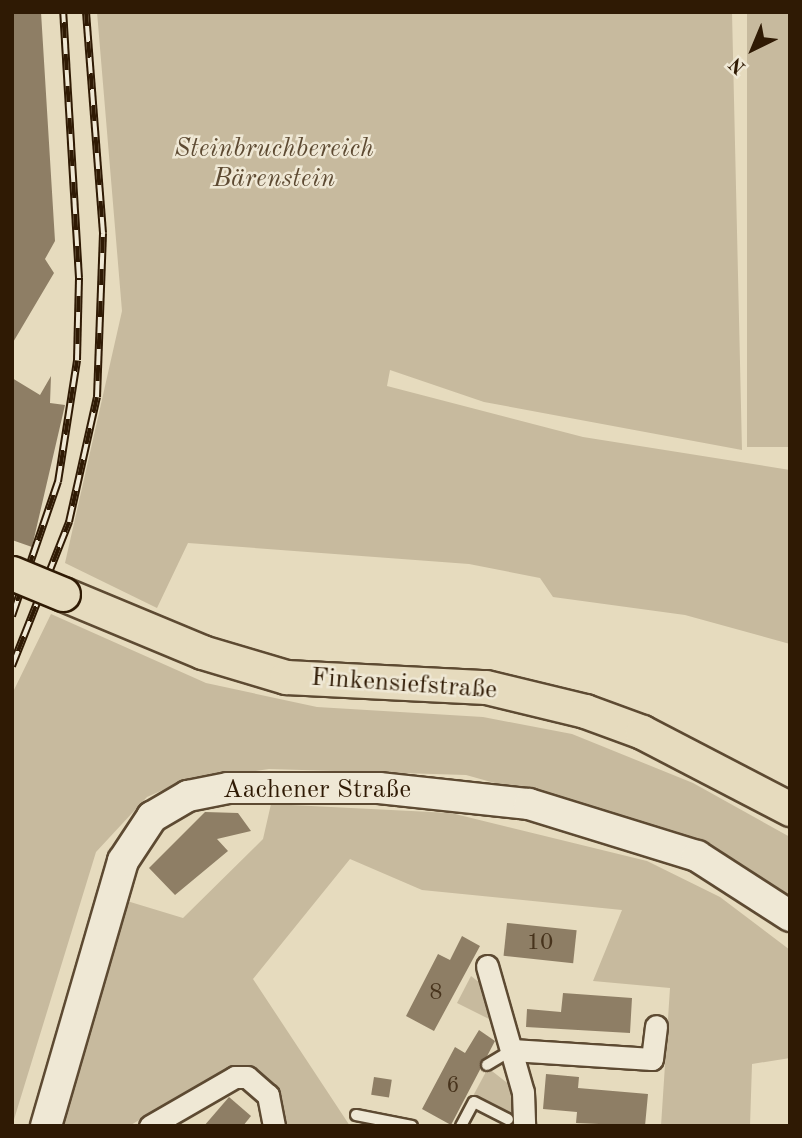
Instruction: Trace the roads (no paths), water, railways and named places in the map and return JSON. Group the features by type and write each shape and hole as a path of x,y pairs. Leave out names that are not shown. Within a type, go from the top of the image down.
{"main road":[{"name":"Finkensiefstraße","path":"12,573 202,652 286,677 486,687 585,711 642,732 790,808"}],"street":[{"name":"Aachener Straße","path":"46,1126 123,861 152,817 188,796 228,788 379,788 529,804 697,856 790,916"},
{"path":"487,966 512,1050 516,1123"},
{"path":"512,1050 652,1059 656,1026"},
{"path":"150,1126 235,1077 247,1077 268,1095 274,1126"}],"lane":[{"path":"487,1065 512,1050"},
{"path":"461,1126 474,1102 516,1123"},
{"path":"356,1115 412,1126"}],"railway":[{"path":"12,616 58,482 77,360 79,278 63,12"},
{"path":"12,666 69,522 97,397 103,233 86,12"}],"park label":[{"name":"Steinbruchbereich Bärenstein","path":"274,165"}]}
